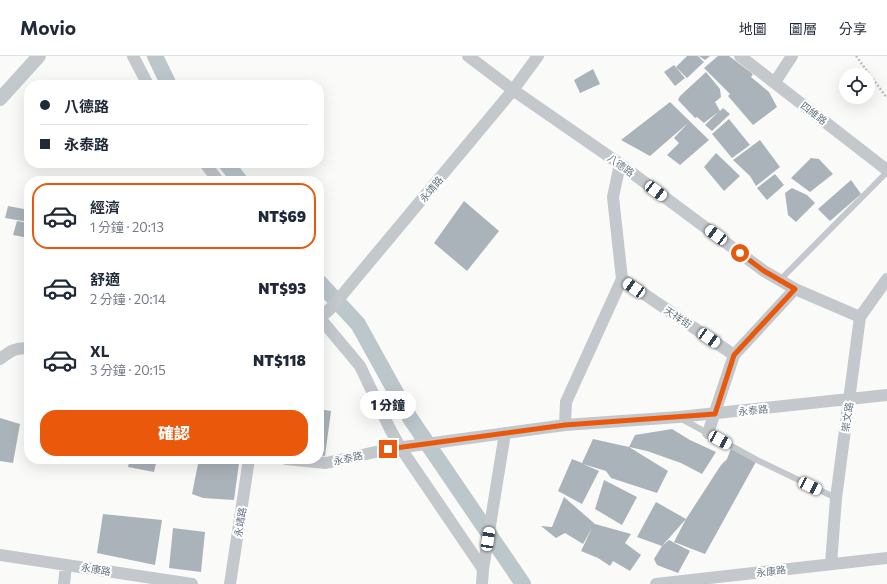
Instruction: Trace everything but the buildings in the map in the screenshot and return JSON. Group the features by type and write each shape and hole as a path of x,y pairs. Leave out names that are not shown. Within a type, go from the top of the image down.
{"street":[{"path":"0,99 39,56"},
{"path":"133,56 145,80"},
{"name":"八德路","path":"468,56 513,90 620,164 764,271 795,289 860,317"},
{"name":"永靖路","path":"324,314 332,307 513,90 538,56"},
{"name":"四維路","path":"740,56 887,171"},
{"path":"775,82 792,56"},
{"path":"565,425 566,402 622,279 613,197 620,164"},
{"name":"天祥街","path":"622,279 734,355"},
{"name":"崇文路","path":"831,564 836,498 860,317 887,279"},
{"path":"708,433 734,355 795,289"},
{"path":"324,324 360,366 400,447 483,569"},
{"path":"0,359 11,350 24,348"},
{"name":"永泰路","path":"324,463 400,447 565,425 715,414 887,395"},
{"path":"482,584 483,569 505,433"},
{"name":"永靖路","path":"230,584 248,464"},
{"name":"永康路","path":"0,555 66,565 145,580 192,584"},
{"name":"永康路","path":"656,584 746,579 831,564 887,558"},
{"path":"64,584 66,565"}],"lane":[{"path":"780,280 887,171"},
{"path":"679,417 757,460 836,498"}],"path":[{"path":"856,56 887,98"}],"waterway":[{"path":"155,56 167,80"},
{"path":"230,168 236,176"},
{"path":"324,287 358,324 410,418 523,584"}],"route":[{"path":"388,449 565,425 715,414 734,355 795,289 764,271 740,253"}]}
